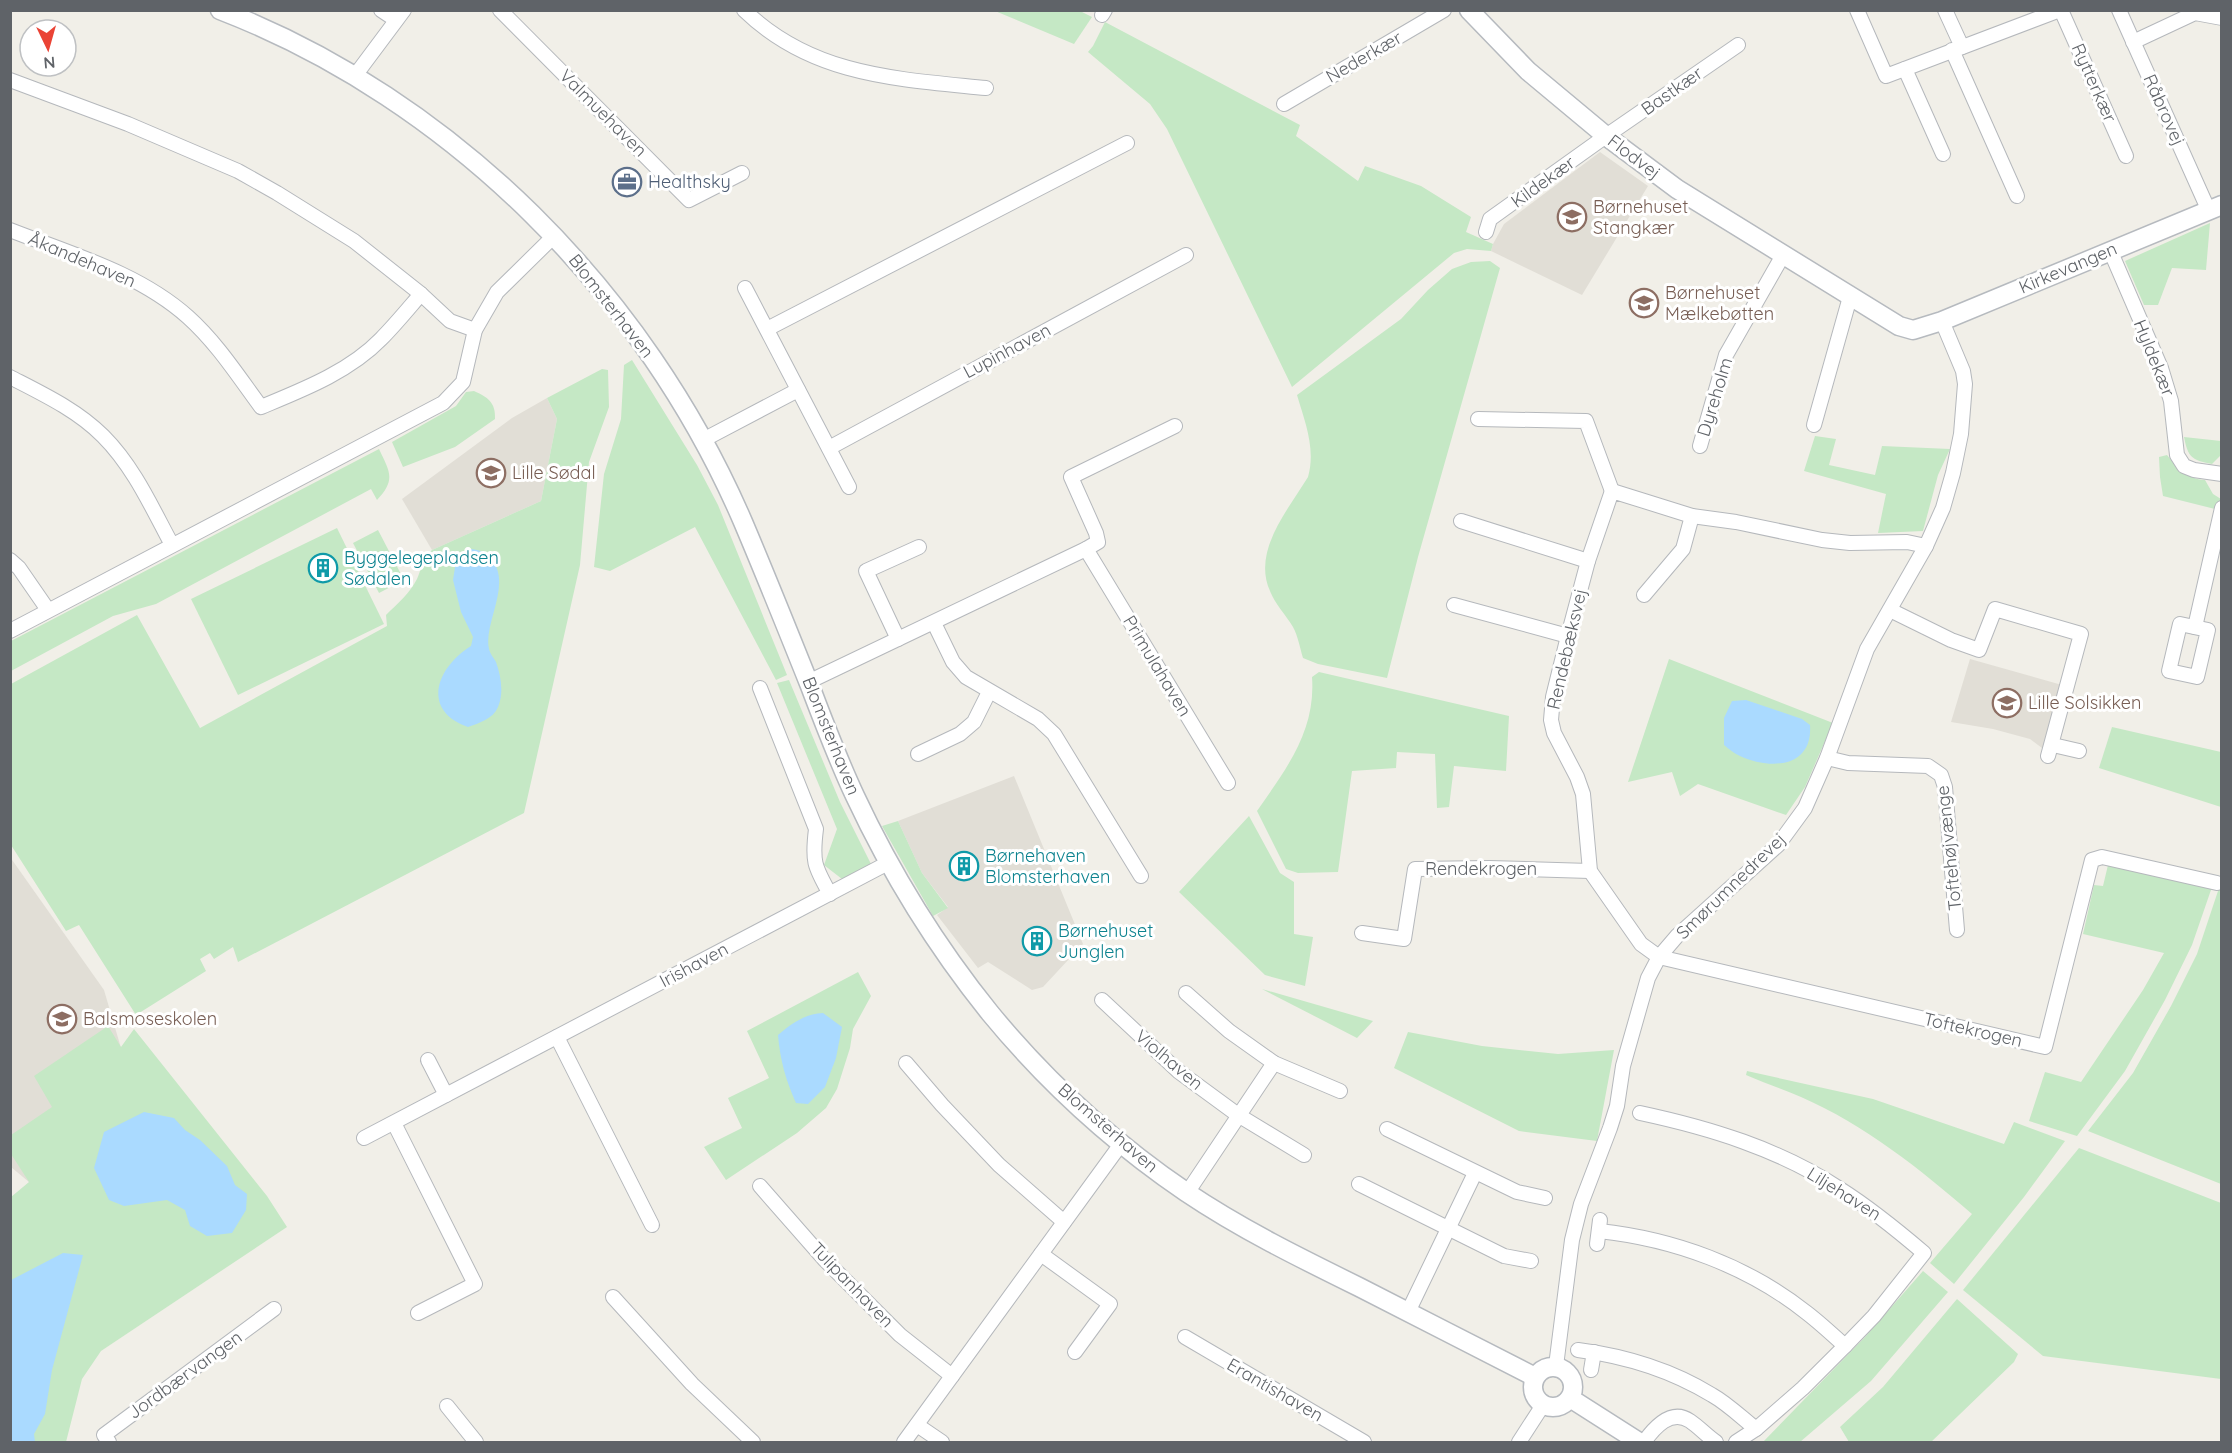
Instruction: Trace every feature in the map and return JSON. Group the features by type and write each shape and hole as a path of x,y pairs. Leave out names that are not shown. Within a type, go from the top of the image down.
{"street":[{"name":"Blomsterhaven","path":"220,10 307,50 354,77 420,119 478,163 554,236 625,319 704,440 741,518 853,794 888,863 943,950 987,1009 1059,1087 1121,1144 1187,1193 1260,1238 1534,1377"},
{"path":"354,77 400,15 381,10"},
{"name":"Valmuehaven","path":"500,10 689,200 742,173"},
{"path":"744,10 778,38 817,58 852,71 899,79 986,88"},
{"name":"Nederkær","path":"1284,104 1444,10"},
{"name":"Flodvej","path":"1469,10 1528,71 1606,136 1677,189 1850,297 1899,326 1913,330"},
{"name":"Rytterkær","path":"1857,10 1886,76 2060,10 2126,156"},
{"path":"1945,10 1957,49 2017,196"},
{"name":"Råbrovej","path":"2119,10 2215,207"},
{"path":"2133,42 2195,13 2222,18"},
{"name":"Bastkær","path":"1606,136 1738,45"},
{"path":"1905,69 1943,154"},
{"path":"10,80 128,124 227,165 329,224 421,294 450,321 475,330"},
{"name":"Kildekær","path":"1486,232 1490,219 1606,136"},
{"path":"767,329 1127,143"},
{"name":"Kirkevangen","path":"1913,330 1942,321 2215,207"},
{"name":"Åkandehaven","path":"10,230 133,279 188,317 220,351 261,407 310,386 350,363 380,340 421,294"},
{"path":"10,631 442,403 463,382 475,330 497,292 554,236"},
{"name":"Hyldekær","path":"2110,250 2161,368 2171,401 2178,455 2184,466 2193,470 2222,474"},
{"name":"Lupinhaven","path":"829,448 1186,255"},
{"name":"Dyreholm","path":"1700,446 1726,355 1783,255"},
{"path":"745,288 849,487"},
{"path":"1814,425 1850,297"},
{"name":"Smørumnedrevej","path":"1556,1366 1572,1240 1581,1203 1614,1118 1628,1045 1645,987 1659,957 1677,936 1778,845 1805,808 1827,758 1867,649 1926,546 1943,508 1953,473 1965,402 1963,371 1942,321"},
{"path":"10,377 65,406 103,436 132,472 172,545"},
{"path":"704,440 798,390"},
{"path":"1478,419 1586,421 1612,490 1692,516 1736,522 1822,540 1850,543 1907,542 1926,546"},
{"path":"808,682 1098,542 1071,477 1175,426"},
{"name":"Rendebæksvej","path":"1612,490 1588,561 1568,636 1553,697 1551,720 1554,733 1577,777 1583,794 1590,871 1641,944 1659,957"},
{"path":"2195,627 2222,508"},
{"path":"1644,595 1683,549 1692,516"},
{"path":"1461,521 1588,561"},
{"path":"898,639 866,571 919,547"},
{"name":"Primulahaven","path":"1086,549 1228,783"},
{"path":"10,560 19,568 48,610"},
{"path":"1454,605 1568,636"},
{"path":"1890,610 1951,640 1979,650 1995,609 2081,634 2051,751 2079,751"},
{"path":"934,623 953,662 966,677 1038,719 1054,734 1141,876"},
{"path":"760,688 816,829 813,852 815,867 830,894"},
{"path":"918,754 960,734 974,722 989,692"},
{"name":"Toftehøjvænge","path":"1827,758 1848,763 1928,766 1941,775 1945,787 1957,930"},
{"name":"Toftekrogen","path":"1659,957 2045,1047 2092,860 2102,857 2217,883"},
{"name":"Irishaven","path":"364,1138 888,863"},
{"name":"Rendekrogen","path":"1362,933 1404,939 1414,869 1489,868 1590,871"},
{"path":"1186,993 1229,1031 1274,1063 1340,1091"},
{"name":"Violhaven","path":"1102,1000 1178,1071 1238,1115 1304,1155"},
{"path":"557,1037 651,1225"},
{"path":"428,1060 446,1095"},
{"path":"906,1063 999,1165 1064,1222"},
{"path":"1187,1193 1274,1063"},
{"name":"Liljehaven","path":"1640,1114 1692,1125 1743,1141 1792,1162 1866,1206 1924,1253 1874,1316 1845,1346 1803,1388 1756,1429 1736,1443"},
{"path":"394,1123 475,1284 418,1313"},
{"path":"1387,1129 1517,1192 1545,1198"},
{"path":"904,1443 1121,1144"},
{"path":"1408,1312 1475,1173"},
{"path":"1359,1184 1504,1256 1531,1261"},
{"name":"Tulipanhaven","path":"760,1186 824,1259 900,1335 952,1376"},
{"path":"1599,1232 1669,1243 1718,1260 1773,1289 1807,1312 1845,1346"},
{"path":"1041,1254 1110,1304 1075,1352"},
{"path":"613,1297 692,1384 753,1443"},
{"name":"Jordbærvangen","path":"109,1443 104,1435 274,1310"},
{"name":"Erantishaven","path":"1185,1337 1364,1443"},
{"path":"1578,1350 1646,1364 1686,1380 1714,1396 1756,1429"},
{"path":"1591,1370 1594,1352"},
{"path":"1556,1366 1568,1373 1573,1385 1570,1398 1561,1406 1549,1407 1543,1405 1534,1396 1534,1377 1544,1368 1556,1366"},
{"path":"1570,1398 1639,1443"},
{"path":"1519,1443 1543,1405"},
{"path":"447,1406 476,1443"},
{"path":"1644,1443 1662,1421 1676,1417 1689,1420 1716,1443"},
{"path":"916,1425 942,1443"}],"shaded area":[{"name":"Børnehuset Stangkær","path":"1600,152 1648,186 1582,295 1491,251 1504,224"},
{"name":"Lille Sødal","path":"547,398 557,419 541,501 432,550 402,499 512,418"},
{"name":"Lille Solsikken","path":"1970,659 2062,685 2046,751 2030,739 1993,729 1951,722"},
{"path":"1014,776 1083,944 1043,987 1032,990 988,962 978,968 937,915 948,907 922,873 898,821"},
{"name":"Balsmoseskolen","path":"10,857 104,990 121,1048 29,1182 11,1167"}],"green space":[{"path":"995,11 1080,11 1092,17 1074,44"},
{"path":"1105,22 1300,125 1296,136 1358,181 1365,166 1421,186 1471,217 1466,232 1493,244 1491,251 1467,249 1454,253 1292,387 1167,129 1150,104 1088,52"},
{"path":"2210,223 2206,270 2172,268 2158,305 2144,305 2125,261"},
{"path":"1490,261 1500,268 1418,557 1387,678 1318,664 1303,658 1295,631 1272,596 1266,576 1269,546 1275,531 1308,477 1310,467 1310,446 1297,395 1401,319 1428,290 1452,269 1471,262"},
{"path":"632,360 697,465 718,505 787,675 776,680 695,527 610,571 594,567 604,474 621,419 624,365"},
{"path":"602,369 608,370 609,407 589,462 580,565 524,813 238,962 233,947 214,959 210,953 200,959 206,971 136,1015 79,925 66,931 11,845 11,684 137,615 200,728 387,626 386,615 411,589 424,561 432,550 541,501 557,419 547,398"},
{"path":"474,391 490,401 495,419 455,447 403,467 392,442 456,406 466,392"},
{"path":"1815,436 1836,439 1829,465 1875,475 1882,446 1950,449 1938,475 1923,531 1878,533 1886,494 1804,471"},
{"path":"2184,437 2221,441 2221,455 2212,464 2199,461 2189,453"},
{"path":"379,449 388,470 389,481 377,500 371,489 156,604 113,616 11,671 11,641"},
{"path":"2167,455 2188,475 2205,480 2213,494 2221,499 2219,510 2163,496 2159,457"},
{"path":"337,528 384,624 238,695 191,599"},
{"path":"378,530 404,580 379,593 353,543"},
{"path":"1669,659 1833,723 1805,787 1786,815 1698,784 1680,796 1672,772 1628,782"},
{"path":"1319,672 1509,716 1506,771 1454,766 1449,807 1437,808 1435,754 1397,752 1396,768 1352,771 1338,872 1298,873 1286,869 1257,811 1297,748 1309,715 1312,677"},
{"path":"789,680 840,802 871,864 842,879 824,865 837,829 777,683"},
{"path":"2112,727 2221,752 2221,807 2099,768"},
{"path":"1249,816 1280,873 1294,882 1294,934 1313,937 1305,986 1265,975 1179,892"},
{"path":"898,821 922,873 948,908 933,916 882,826"},
{"path":"2108,865 2212,887 2192,945 2165,1000 2125,1071 2077,1136 2029,1121 2045,1072 2081,1082 2143,990 2164,953 2083,934 2094,885 2103,886"},
{"path":"2221,882 2221,1184 2088,1131 2133,1073 2171,1006 2197,954"},
{"path":"858,972 871,996 853,1029 850,1048 837,1089 826,1108 797,1133 726,1180 704,1147 742,1128 728,1098 769,1078 747,1031"},
{"path":"1262,989 1373,1021 1357,1038"},
{"path":"108,1026 121,1047 134,1029 267,1196 287,1227 101,1351 82,1379 66,1442 11,1442 11,1197 29,1182 11,1154 11,1135 52,1107 34,1076"},
{"path":"1408,1032 1482,1046 1558,1054 1614,1050 1597,1141 1519,1131 1394,1068"},
{"path":"1747,1071 1873,1099 2004,1144 2014,1122 2065,1141 2024,1197 1954,1284 1930,1263 1972,1214 1870,1134 1825,1108 1746,1075"},
{"path":"2079,1148 2221,1203 2221,1379 2043,1356 1963,1290"},
{"path":"1923,1271 1948,1292 1871,1381 1800,1442 1763,1442 1865,1337"},
{"path":"1957,1299 2018,1354 2014,1362 1931,1442 1849,1442 1840,1427 1883,1387"}],"water":[{"path":"471,549 486,555 497,569 498,591 488,639 499,673 501,690 500,702 493,715 468,727 453,720 443,710 439,699 439,688 442,676 449,665 471,646 473,637 461,612 453,580 456,561"},
{"path":"1746,700 1802,719 1810,725 1805,750 1787,762 1776,764 1740,756 1724,745 1724,718 1732,701"},
{"path":"823,1013 842,1027 836,1058 825,1087 808,1104 796,1103 784,1070 778,1035 799,1020"},
{"path":"144,1112 174,1118 227,1166 235,1185 247,1194 246,1210 232,1233 207,1236 190,1226 185,1210 167,1200 124,1206 109,1200 94,1168 104,1132"},
{"path":"63,1253 83,1255 52,1370 45,1414 34,1434 35,1442 11,1442 11,1280"}],"place":[{"name":"Healthsky","path":"627,182"},
{"name":"Børnehuset Stangkær","path":"1572,217"},
{"name":"Børnehuset Mælkebøtten","path":"1644,303"},
{"name":"Lille Sødal","path":"491,473"},
{"name":"Byggelegepladsen Sødalen","path":"323,568"},
{"name":"Lille Solsikken","path":"2007,703"},
{"name":"Børnehaven Blomsterhaven","path":"964,866"},
{"name":"Børnehuset Junglen","path":"1037,941"},
{"name":"Balsmoseskolen","path":"62,1019"}]}
